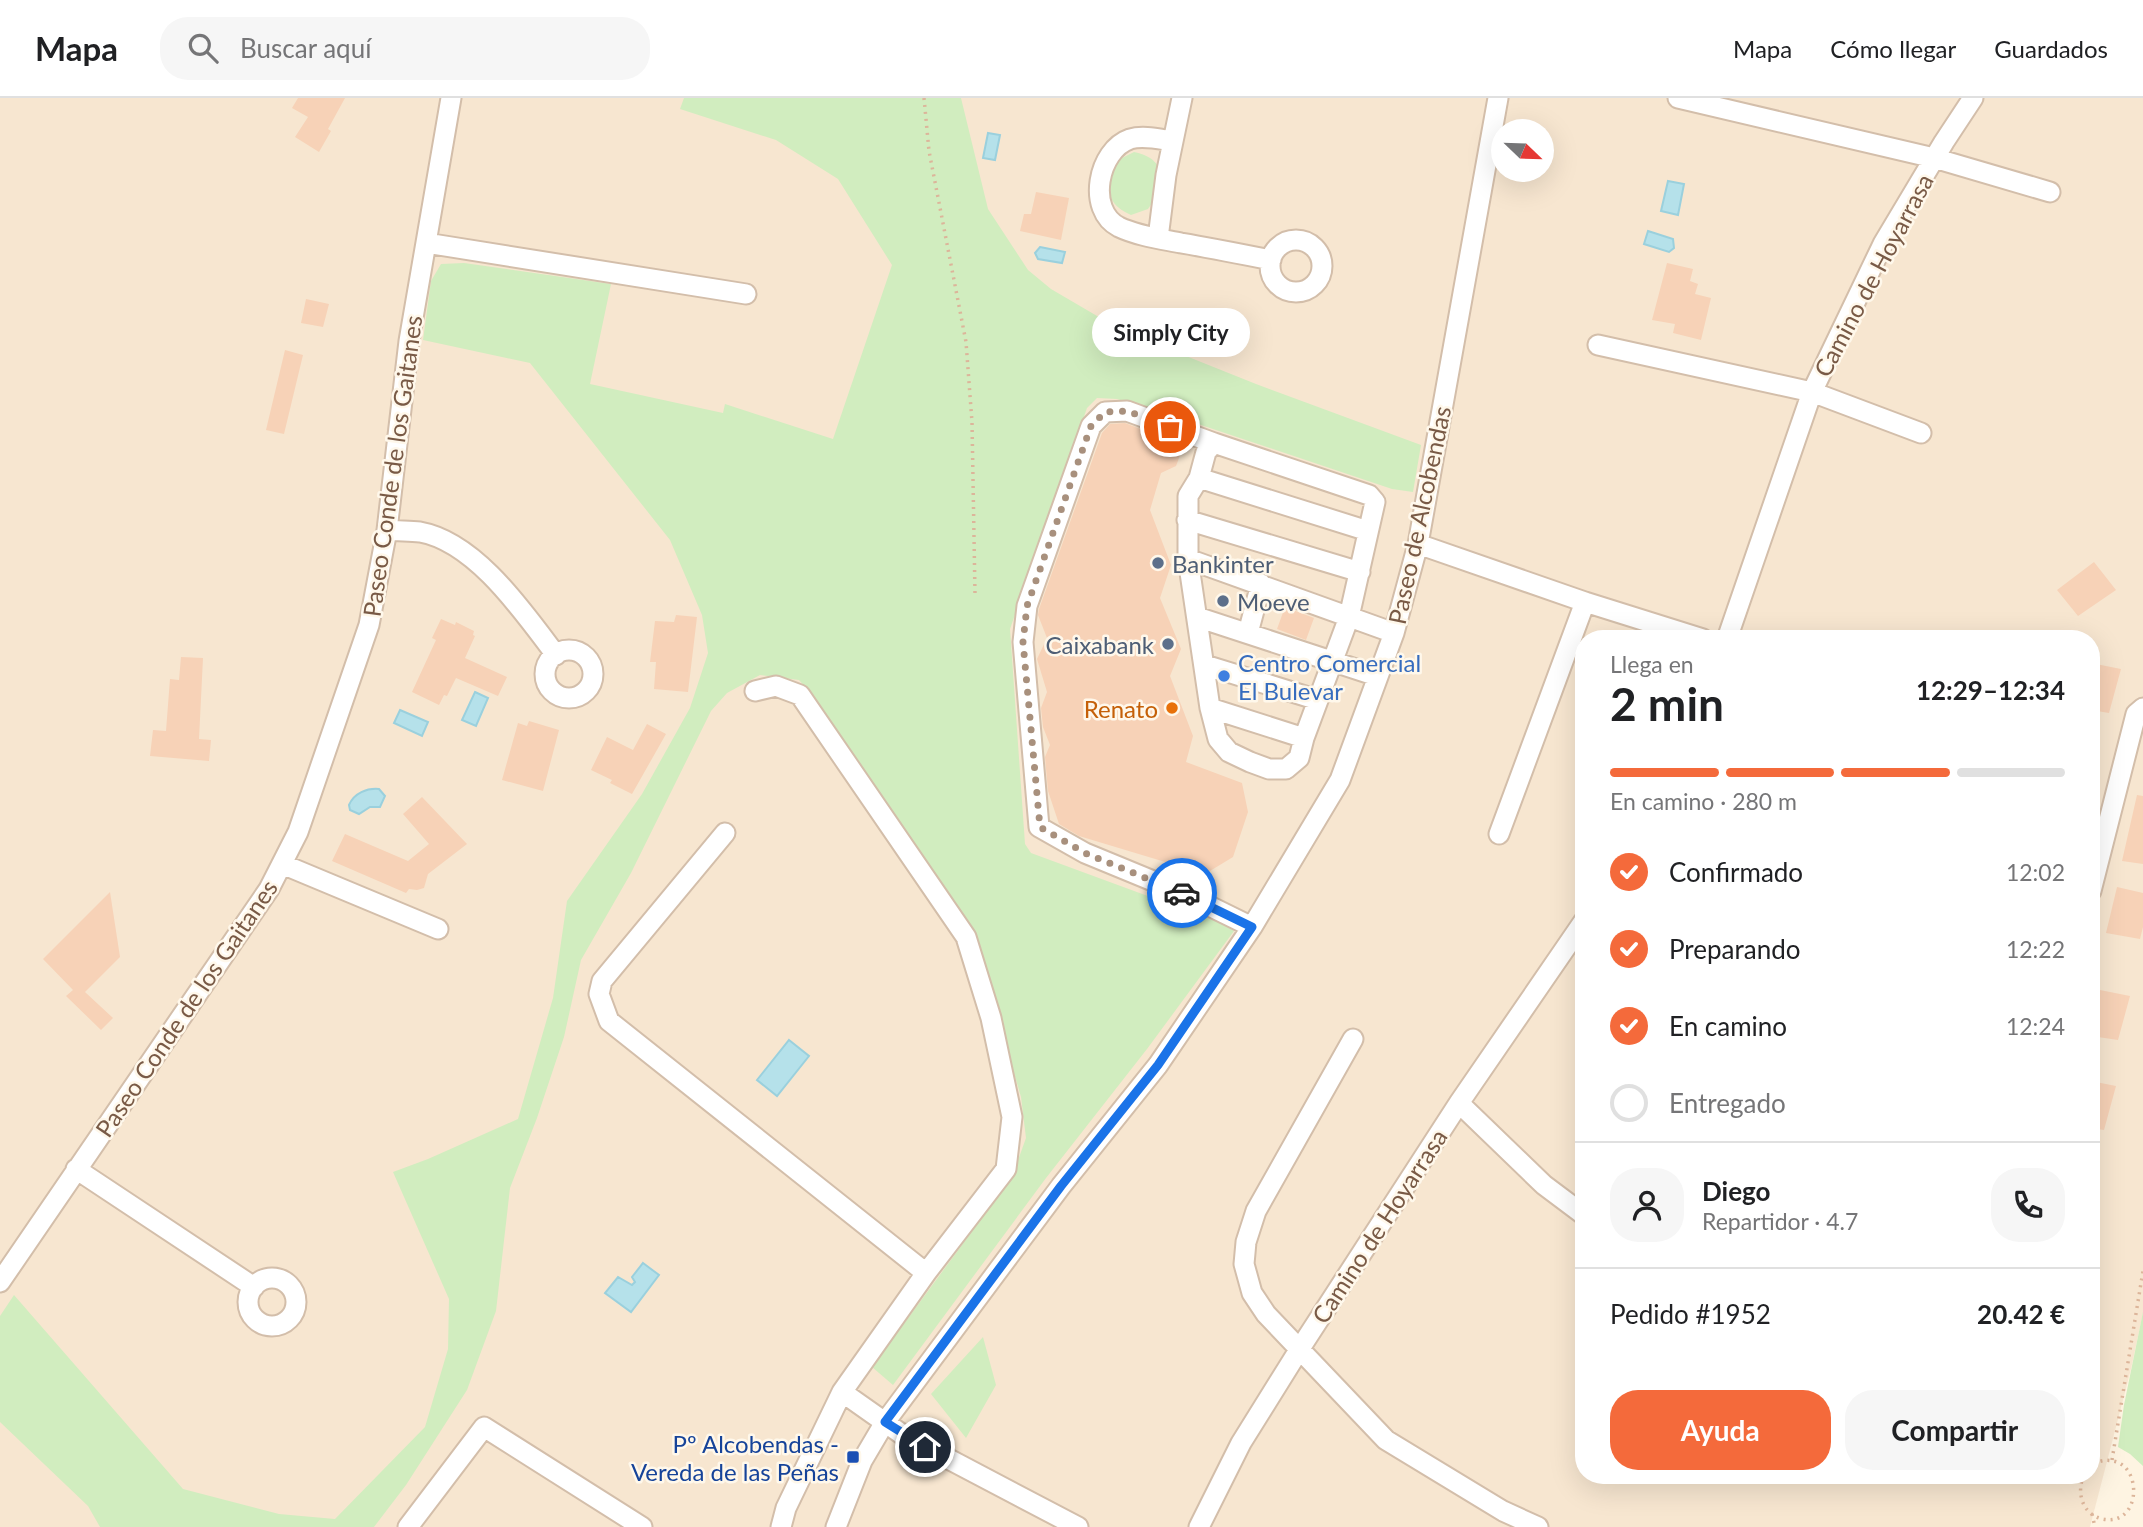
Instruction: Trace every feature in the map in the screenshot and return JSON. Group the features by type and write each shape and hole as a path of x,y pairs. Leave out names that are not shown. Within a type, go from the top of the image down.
{"street":[{"name":"Paseo Conde de los Gaitanes","path":"0,1282 269,890 298,832 369,625 387,530 409,341 451,98"},
{"path":"1158,238 1172,141 1182,98"},
{"name":"Paseo de Alcobendas","path":"836,1527 862,1461 885,1422 1061,1186 1158,1065 1252,927 1340,780 1394,633 1418,544 1499,98"},
{"name":"Camino de Hoyarrasa","path":"1678,98 1934,158 2050,192"},
{"name":"Camino de Hoyarrasa","path":"1730,630 1812,392 1883,244 1973,98"},
{"path":"1172,141 1148,137 1131,138 1119,145 1108,159 1099,190 1100,204 1107,217 1118,226 1158,238 1271,260"},
{"path":"426,243 746,295"},
{"name":"Camino de Hoyarrasa","path":"1598,345 1812,392 1921,432"},
{"path":"1214,443 1206,453 1199,478 1188,496 1187,520 1188,559 1210,708 1218,739 1229,752 1269,769 1286,769 1299,758 1349,617 1374,502 1369,495 1127,411 1105,412 1091,426 1027,606 1023,642 1040,827 1085,853 1187,895 1252,927"},
{"path":"1199,478 1368,531"},
{"path":"1187,520 1360,572"},
{"path":"387,530 422,533 446,541 480,565 503,586 556,655"},
{"path":"1418,544 1674,630"},
{"path":"1188,559 1394,633"},
{"path":"1248,633 1261,584"},
{"path":"1499,834 1585,602"},
{"path":"1197,617 1377,676"},
{"path":"1205,665 1318,700"},
{"path":"755,691 776,685 800,695 966,937 991,1018 1012,1117 1006,1169 926,1273 842,1392 786,1508 781,1527"},
{"path":"1210,708 1304,738"},
{"path":"2100,856 2136,714 2143,708"},
{"path":"725,833 602,981 599,994 608,1020 926,1273"},
{"path":"282,864 438,929"},
{"name":"Camino de Hoyarrasa","path":"1199,1527 1241,1443 1459,1103 1575,934"},
{"name":"Camino de Hoyarrasa","path":"1353,1039 1256,1211 1246,1242 1244,1264 1252,1293 1266,1314 1387,1440 1503,1511 1538,1527"},
{"name":"Camino de Hoyarrasa","path":"1459,1103 1544,1185 1575,1208"},
{"path":"76,1170 254,1287"},
{"path":"842,1392 903,1435 1078,1527"},
{"path":"408,1527 484,1427 642,1527"}],"path":[{"path":"924,98 929,151 966,342 972,422 975,594"},
{"path":"2112,1460 2143,1271"},
{"path":"2092,1514 2101,1519 2120,1518 2128,1513 2138,1497 2137,1478 2132,1470 2125,1464 2112,1460 2100,1462"},
{"path":"2081,1484 2080,1498 2092,1514 2095,1527"}],"shaded area":[{"path":"0,98 2143,98 2143,1313 2090,1527 0,1527"}],"green space":[{"path":"684,98 961,98 988,209 1028,270 1051,289 1121,330 1256,384 1421,445 1413,492 1392,489 1117,399 1097,398 1087,408 1010,629 1025,844 1031,853 1221,923 1234,931 893,1385 872,1367 1012,1177 1026,1138 1021,1097 973,934 816,699 799,680 760,675 727,693 711,711 631,873 581,960 564,1037 510,1188 496,1311 467,1390 406,1485 374,1527 100,1527 88,1506 0,1422 0,1316 14,1295 183,1489 279,1514 335,1519 425,1427 448,1349 449,1299 393,1172 518,1119 553,998 567,901 642,794 690,708 708,653 702,615 670,540 530,363 423,340 431,281 441,264 464,263 611,284 590,384 723,413 725,404 833,439 892,265 838,179 776,140 680,109"},
{"path":"1134,152 1153,160 1158,167 1160,182 1148,209 1131,215 1115,204 1110,185 1118,160"},
{"path":"2143,1312 2143,1466 2118,1447"},
{"path":"983,1337 996,1385 966,1438 931,1394"}],"water":[{"path":"988,133 1000,135 995,160 983,158"},
{"path":"1668,181 1684,184 1678,215 1661,211"},
{"path":"1648,231 1673,239 1674,248 1669,252 1644,244"},
{"path":"1040,247 1065,252 1062,263 1038,259 1035,253"},
{"path":"475,692 488,698 476,726 462,720"},
{"path":"400,710 428,722 422,736 394,723"},
{"path":"379,789 385,796 380,807 370,807 359,814 350,810 351,801 358,794"},
{"path":"789,1040 809,1056 777,1096 757,1080"},
{"path":"643,1263 659,1275 631,1312 605,1293 618,1277 632,1285 635,1282 632,1277"}],"building":[{"path":"298,98 345,98 319,152 295,137 308,117 292,108"},
{"path":"1036,192 1069,198 1061,240 1020,231 1024,214 1031,214"},
{"path":"1667,263 1693,269 1690,281 1698,284 1695,294 1711,298 1701,340 1673,333 1675,324 1652,320"},
{"path":"306,299 329,304 323,327 301,323"},
{"path":"285,350 303,355 284,434 266,430"},
{"path":"1125,423 1180,444 1182,450 1176,466 1161,473 1150,510 1171,565 1160,598 1181,649 1170,676 1193,736 1186,762 1242,783 1248,812 1233,857 1205,874 1079,836 1059,824 1048,791 1045,757 1050,745 1043,727 1041,708 1047,692 1037,659 1047,638 1038,615 1039,609 1102,433 1110,424"},
{"path":"2094,562 2116,590 2078,616 2057,590"},
{"path":"1285,607 1314,618 1306,640 1277,629"},
{"path":"676,615 697,617 688,692 654,689 656,662 650,662 655,621 674,622"},
{"path":"441,619 455,625 456,622 474,631 475,636 465,658 507,677 498,696 456,678 439,705 412,692 436,640 432,638"},
{"path":"181,657 203,658 199,739 211,740 209,761 150,756 153,730 166,731 170,679 179,680"},
{"path":"2100,665 2121,669 2109,713 2100,712"},
{"path":"529,721 559,730 543,791 502,780 518,723 527,726"},
{"path":"647,724 666,734 632,794 591,770 607,737 633,750"},
{"path":"2137,795 2143,796 2143,864 2122,861"},
{"path":"422,797 467,844 428,874 424,888 409,889 406,893 332,861 345,834 408,861 429,844 403,814"},
{"path":"2117,887 2143,893 2143,927 2140,939 2106,933"},
{"path":"110,892 120,957 85,992 113,1018 101,1030 66,996 73,990 43,959"},
{"path":"2100,990 2130,996 2118,1040 2100,1037"},
{"path":"2100,1083 2116,1086 2104,1130 2100,1129"}],"way so far":[{"path":"1170,427 1127,411 1105,412 1091,426 1027,606 1023,642 1040,827 1085,853 1182,893"}],"place":[{"name":"Simply City","path":"1170,427"},
{"name":"Bankinter","path":"1158,563"},
{"name":"Moeve","path":"1223,601"},
{"name":"Caixabank","path":"1168,644"},
{"name":"Centro Comercial El Bulevar","path":"1224,676"},
{"name":"Renato","path":"1172,708"},
{"name":"Pº Alcobendas - Vereda de las Peñas","path":"853,1457"}],"route":[{"path":"925,1447 885,1422 1061,1186 1158,1065 1252,927 1182,893"}]}
